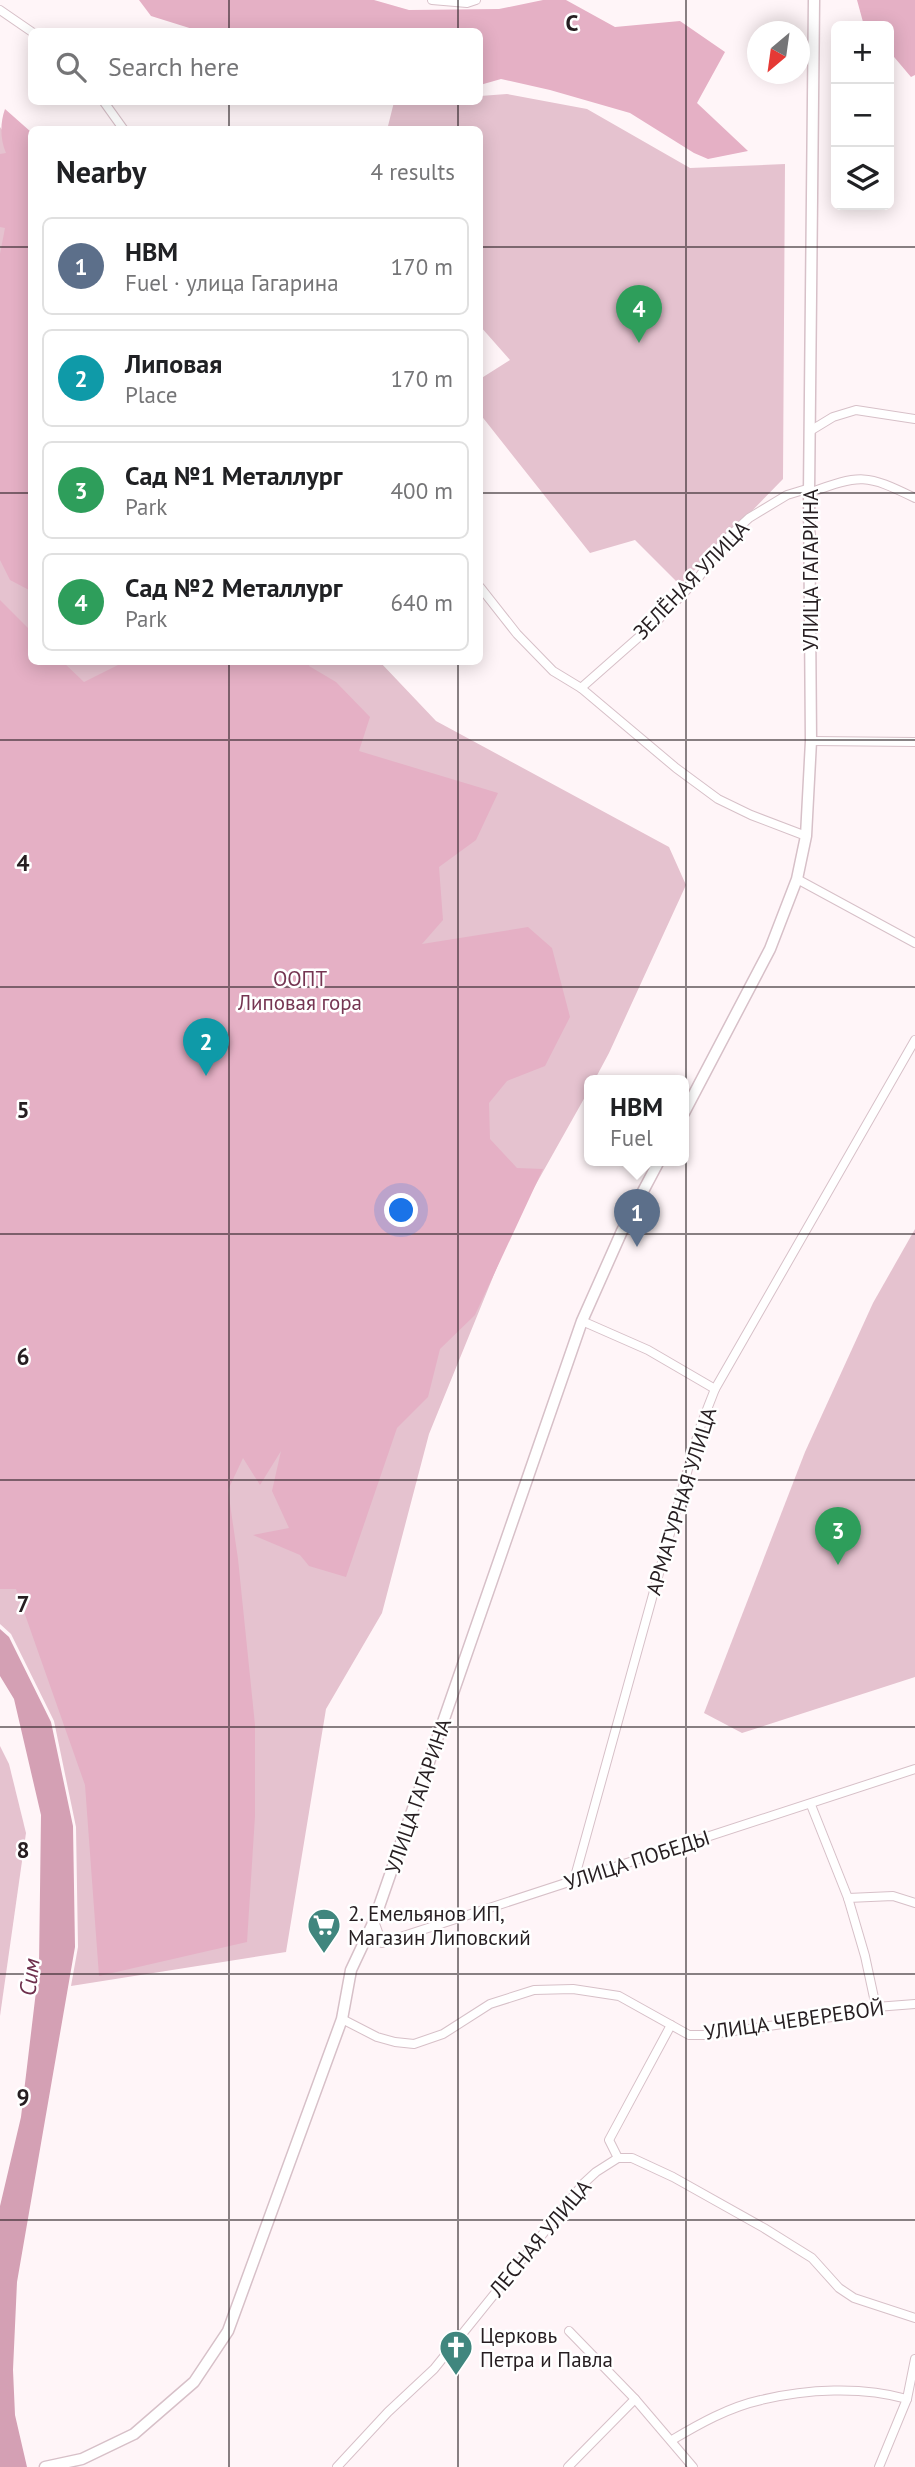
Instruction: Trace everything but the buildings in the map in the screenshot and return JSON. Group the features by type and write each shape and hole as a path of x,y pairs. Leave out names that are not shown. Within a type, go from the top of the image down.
{"street":[{"path":"432,0 467,3 476,0"},
{"name":"УЛИЦА ГАГАРИНА","path":"689,1103 770,949 797,879 806,836 810,741 809,490 814,0"},
{"path":"0,10 28,29"},
{"path":"106,105 121,126"},
{"path":"810,431 833,417 856,410 915,419"},
{"name":"ЗЕЛЁНАЯ УЛИЦА","path":"581,688 657,621 699,577 723,542 749,518 787,495 860,477 888,484 915,498"},
{"path":"483,591 517,634 553,671 581,688 676,768 718,799 806,836"},
{"path":"810,741 915,742"},
{"path":"797,879 915,943"},
{"name":"АРМАТУРНАЯ УЛИЦА","path":"574,1880 699,1430 715,1389 915,1040"},
{"name":"УЛИЦА ГАГАРИНА","path":"45,2467 81,2463 134,2434 194,2382 228,2331 342,2019 351,1970 374,1921 582,1321 622,1231 656,1166"},
{"path":"582,1321 648,1350 715,1389"},
{"name":"УЛИЦА ПОБЕДЫ","path":"374,1921 382,1943 915,1769"},
{"path":"811,1805 848,1898 876,2007"},
{"path":"848,1898 893,1896 915,1903"},
{"name":"УЛИЦА ЧЕВЕРЕВОЙ","path":"342,2019 377,2037 414,2044 443,2034 490,2004 534,1990 573,1989 619,1996 689,2035 706,2035 839,2016 876,2007 915,2004"},
{"path":"671,2025 609,2140 618,2158 632,2158 673,2177 764,2228 812,2258 839,2288 854,2298 915,2318"},
{"name":"ЛЕСНАЯ УЛИЦА","path":"337,2467 388,2412 434,2370 583,2184 618,2158"},
{"path":"569,2331 635,2399 693,2467"},
{"path":"879,2467 907,2399 914,2376 915,2360"},
{"path":"672,2440 723,2413 761,2400 842,2390 907,2399"},
{"path":"568,2467 635,2399"}],"green space":[{"path":"139,0 374,0 409,10 499,9 543,0 566,0 615,27 680,21 725,52 697,103 748,151 708,159 630,113 501,79 483,84 483,28 189,28 151,16"},
{"path":"857,0 915,0 915,75 911,77 894,57 894,21 863,21"},
{"path":"507,94 587,109 690,168 785,164 783,479 680,585 635,540 590,553 483,418 483,377 510,360 483,329 483,126 388,126 393,105 483,105 483,96"},
{"path":"5,109 28,129 28,589 10,580 0,560 0,254 5,228 0,227 0,154 6,153 1,131"},
{"name":"ООПТ Липовая гора","path":"0,127 28,168 28,665 383,665 436,721 669,847 686,885 609,1053 597,1075 584,1075 584,1099 517,1218 429,1434 382,1613 326,1709 286,1952 71,1986 78,1947 76,1827 54,1721 11,1634 0,1624"},
{"name":"ООПТ Липовая гора","path":"0,600 28,628 28,665 66,665 84,682 118,665 310,665 336,682 370,717 359,751 498,793 476,840 439,867 443,920 422,944 528,927 552,948 570,1017 545,1066 507,1081 489,1103 490,1139 517,1168 543,1169 475,1315 440,1349 428,1397 397,1428 346,1577 309,1566 300,1555 253,1535 289,1528 272,1491 281,1451 260,1485 243,1458 228,1490 255,1725 255,1816 247,1942 99,1976 85,1785 16,1589 0,1589"},
{"path":"915,1229 915,1677 742,1733 704,1713 805,1452 873,1303"},
{"path":"0,1746 9,1764 26,1833 0,2016"}],"shaded area":[{"path":"0,1629 9,1637 51,1722 73,1826 75,1947 17,2282 13,2370 15,2415 27,2467 0,2467 0,2206 21,2117 39,1966 41,1815 14,1699 0,1676"}],"place":[{"name":"Сад №2 Металлург","path":"639,343"},
{"name":"Липовая","path":"206,1076"},
{"name":"НВМ","path":"637,1247"},
{"name":"Сад №1 Металлург","path":"838,1565"},
{"name":"2. Емельянов ИП, Магазин Липовский","path":"324,1955"},
{"name":"Церковь Петра и Павла","path":"456,2377"}],"water label":[{"name":"Сим","path":"29,1977"}]}
